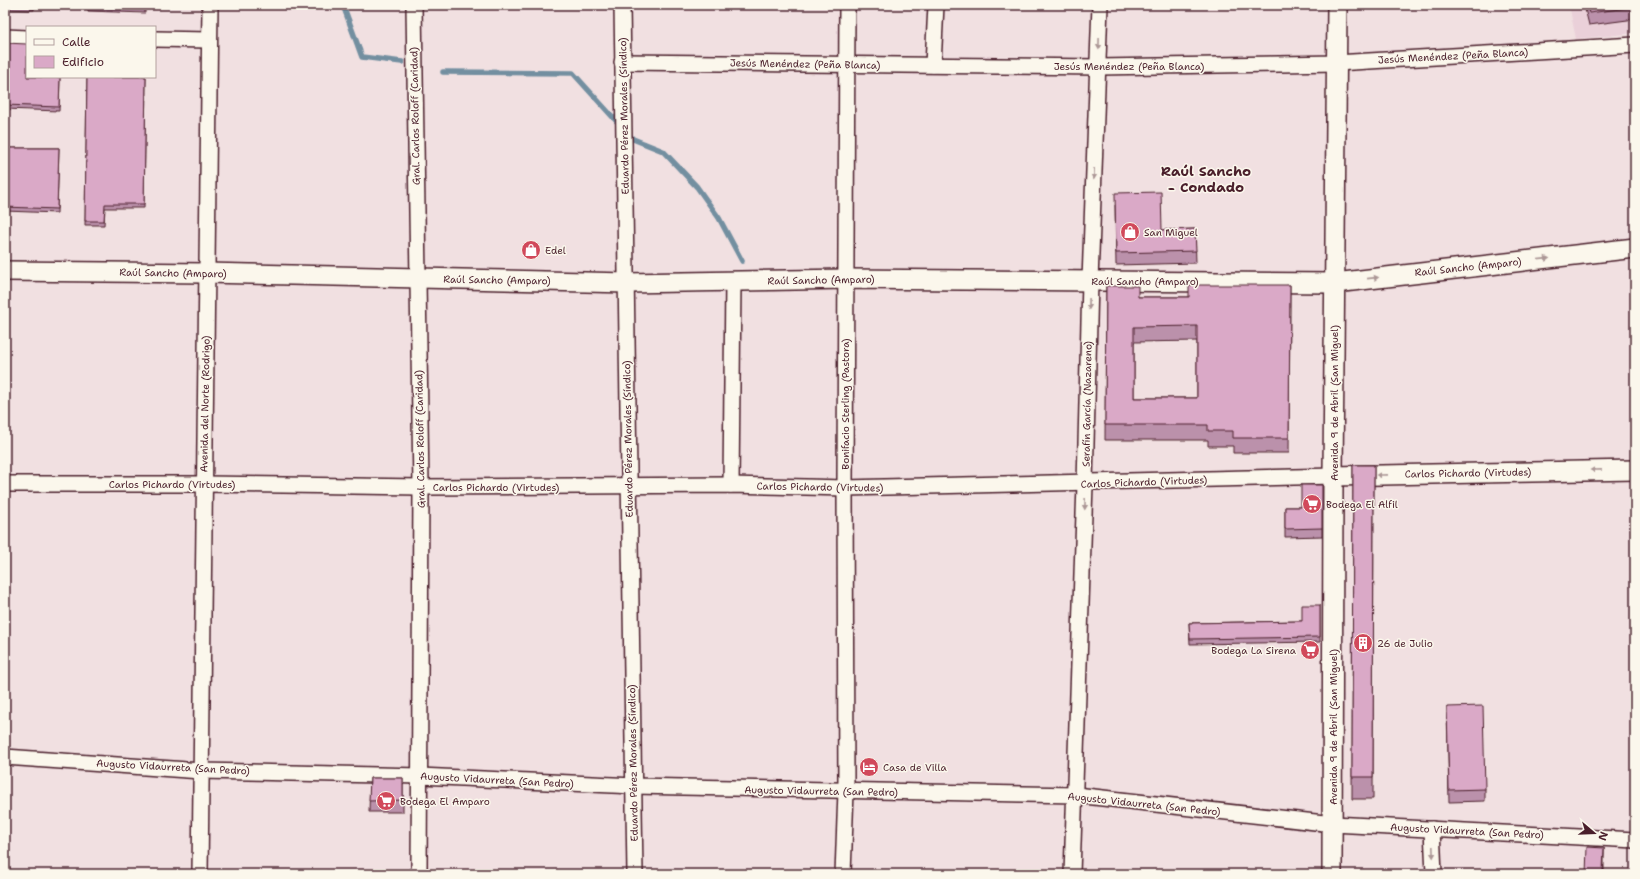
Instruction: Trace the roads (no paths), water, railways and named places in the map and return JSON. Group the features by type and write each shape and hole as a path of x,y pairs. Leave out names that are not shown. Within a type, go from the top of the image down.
{"street":[{"name":"Avenida del Norte (Rodrigo)","path":"200,874 210,5"},
{"name":"Gral. Carlos Roloff (Caridad)","path":"414,5 421,487 419,874"},
{"name":"Eduardo Pérez Morales (Síndico)","path":"622,5 635,874"},
{"name":"Bonifacio Sterling (Pastora)","path":"844,874 846,791 845,488 847,5"},
{"path":"933,65 936,5"},
{"name":"Serafín García (Nazareno)","path":"1072,874 1076,796 1090,280 1100,5"},
{"name":"Avenida 9 de Abril (San Miguel)","path":"1332,874 1334,282 1337,5"},
{"path":"5,37 26,38"},
{"path":"156,39 209,40"},
{"name":"Jesús Menéndez (Peña Blanca)","path":"622,62 1098,67 1336,63 1635,45"},
{"name":"Raúl Sancho (Amparo)","path":"5,271 206,273 627,283 846,279 1334,282 1635,248"},
{"path":"731,485 732,281"},
{"name":"Carlos Pichardo (Virtudes)","path":"5,484 204,484 421,487 731,485 845,488 1085,484 1333,476 1635,470"},
{"name":"Augusto Vidaurreta (San Pedro)","path":"5,757 201,771 420,776 634,786 1076,796 1333,824 1635,840"},
{"path":"1432,829 1434,874"}],"waterway":[{"path":"343,5 362,57 402,62"},
{"path":"443,72 573,73 620,125"},
{"path":"626,132 633,139 663,151 697,187 719,218 742,261"}],"place":[{"name":"San Miguel","path":"1130,232"},
{"name":"Edel","path":"531,250"},
{"name":"Bodega El Alfil","path":"1312,504"},
{"name":"26 de Julio","path":"1363,643"},
{"name":"Bodega La Sirena","path":"1310,650"},
{"name":"Casa de Villa","path":"869,767"},
{"name":"Bodega El Amparo","path":"386,801"}],"district":[{"name":"Raúl Sancho - Condado","path":"1206,180"}]}
